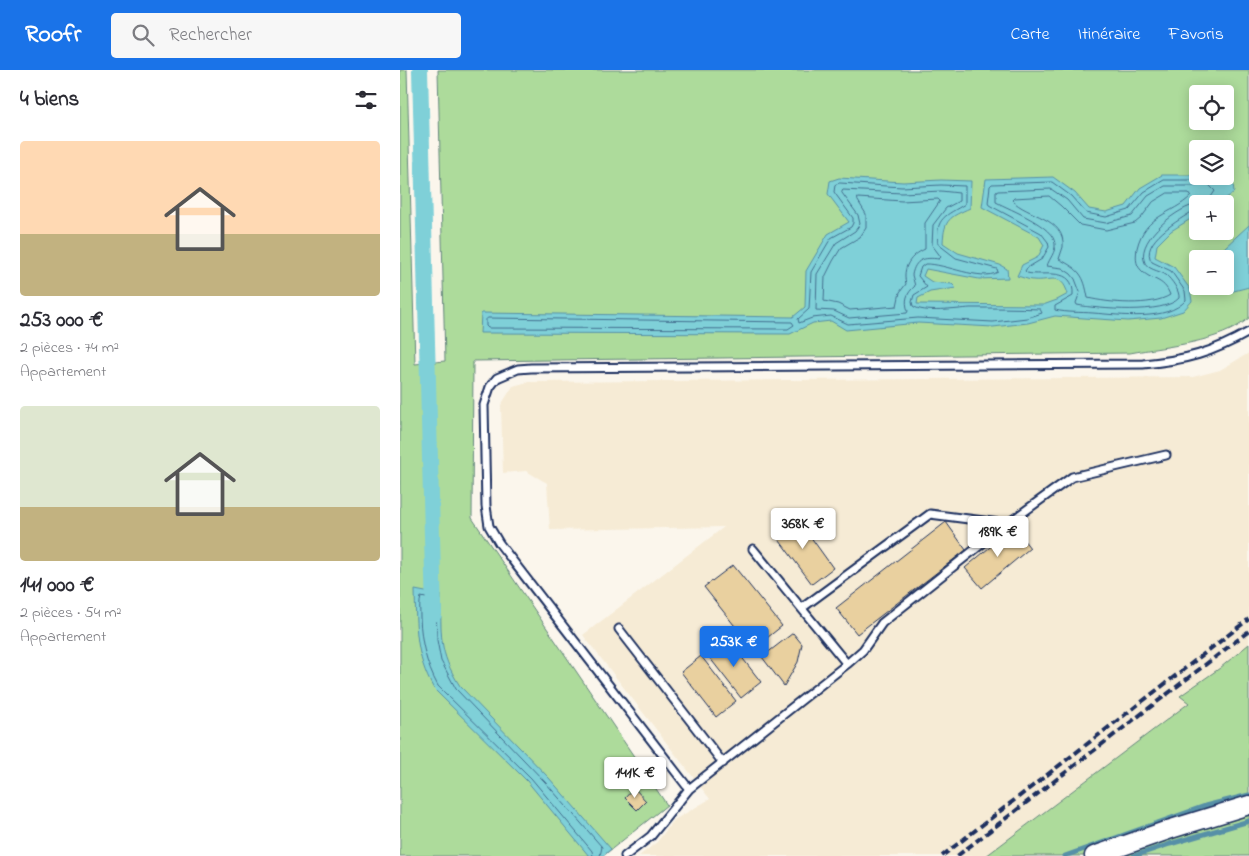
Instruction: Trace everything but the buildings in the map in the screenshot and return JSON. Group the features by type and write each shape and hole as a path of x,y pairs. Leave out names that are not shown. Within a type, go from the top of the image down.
{"street":[{"path":"1094,856 1171,829 1249,805"}],"lane":[{"path":"689,789 499,543 489,526 486,506 484,405 490,387 497,378 518,369 531,368 1143,364 1206,353 1226,345 1249,332"},
{"path":"625,856 651,836 689,789 847,664 863,650 882,623 1007,524 1072,477 1166,454"},
{"path":"802,608 930,514 1007,524"},
{"path":"753,549 847,664"},
{"path":"619,629 724,763"}],"shaded area":[{"path":"1249,353 1249,663 1225,676 986,856 639,856 657,842 674,820 710,799 583,635 724,527 550,530 547,483 526,471 503,473 501,405 513,386 528,382 1193,377 1220,370"}],"green space":[{"path":"400,70 407,70 415,364 445,361 438,70 1249,70 1249,318 1223,333 1192,342 1130,353 473,361 472,518 667,805 603,856 400,856"},
{"path":"1249,644 1249,856 986,856 1189,703 1180,696 1220,668"}],"water":[{"path":"1162,175 1189,175 1189,185 1233,185 1234,192 1230,195 1189,195 1189,220 1171,231 1157,245 1155,257 1174,267 1189,288 1189,295 1191,295 1192,301 1183,311 1161,318 1128,321 1055,316 1028,323 993,327 918,323 846,330 831,321 813,323 790,334 480,333 481,313 793,317 805,307 806,271 828,234 849,222 828,194 830,181 839,178 903,182 971,181 970,208 949,220 945,229 943,243 958,253 1000,265 1007,269 1008,278 979,279 926,269 923,276 932,282 952,284 956,288 930,292 918,298 917,304 1043,305 1068,294 1065,287 1062,282 1055,279 1031,280 1017,276 1022,265 1038,257 1044,245 1039,237 982,207 986,179 1053,177 1075,193 1089,209 1106,212 1126,206 1140,188"},
{"path":"1249,225 1249,287 1234,291 1234,250 1222,250"},
{"path":"415,590 441,595 441,632 444,652 460,686 549,778 611,849 603,856 589,856 527,781 434,689 423,665 420,653 416,629"}],"waterway":[{"path":"420,70 434,614"},
{"path":"1065,856 1205,806 1249,795"},
{"path":"1134,856 1249,821"}],"railway":[{"path":"942,856 1249,619"},
{"path":"957,856 1249,631"}]}
